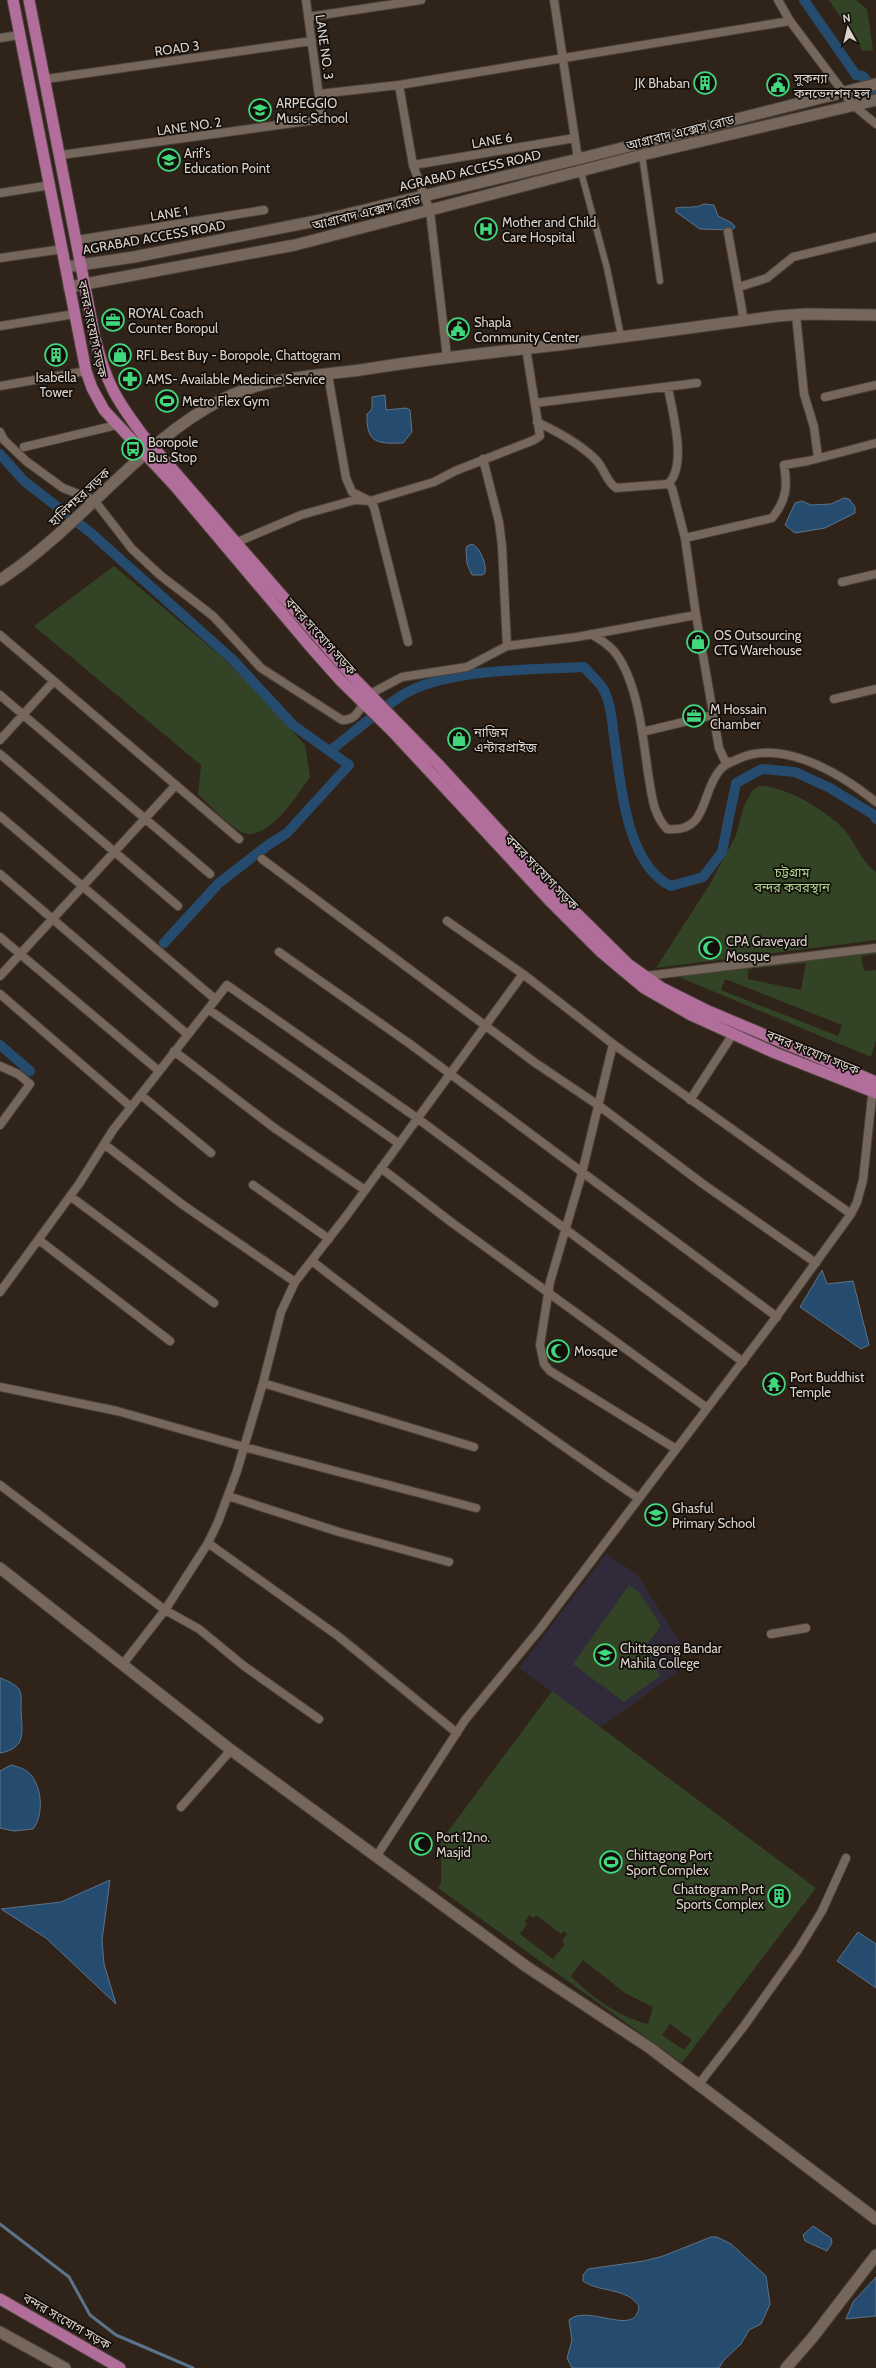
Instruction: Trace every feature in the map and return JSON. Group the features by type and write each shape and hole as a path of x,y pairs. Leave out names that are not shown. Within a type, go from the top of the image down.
{"highway":[{"name":"বন্দর সংযোগ সড়ক","path":"14,0 19,34 63,249 69,287 86,371 92,388 104,410 146,454 340,680 369,700"},
{"name":"বন্দর সংযোগ সড়ক","path":"29,0 61,155 77,240 83,284 95,338 107,382 118,402 142,434 154,446 235,543 318,638 369,700 618,955 662,988 706,1010 875,1085"},
{"name":"বন্দর সংযোগ সড়ক","path":"395,727 548,900 617,967 644,988 667,1002 733,1034 803,1065 875,1085"},
{"name":"বন্দর সংযোগ সড়ক","path":"0,2299 120,2368"}],"street":[{"name":"LANE NO. 3","path":"306,0 323,118 320,120"},
{"path":"308,17 421,0"},
{"path":"554,0 578,159"},
{"path":"778,0 790,21 848,90 857,104 876,124"},
{"path":"319,94 399,85 790,21"},
{"path":"0,38 19,34"},
{"name":"ROAD 3","path":"46,79 312,41"},
{"name":"AGRABAD ACCESS ROAD","path":"66,267 134,257 277,229 578,159 876,84"},
{"path":"399,85 412,165 430,211 447,357"},
{"name":"আগ্রাবাদ এক্সেস রোড","path":"69,287 295,245 642,155 876,100"},
{"name":"LANE NO. 2","path":"61,155 320,120"},
{"name":"LANE 6","path":"412,165 575,138"},
{"path":"642,155 660,282"},
{"path":"581,172 607,268 621,336"},
{"path":"0,193 50,185"},
{"name":"LANE 1","path":"77,240 264,210"},
{"path":"728,232 744,321"},
{"path":"738,287 767,278 793,257 876,237"},
{"path":"0,258 63,249"},
{"path":"0,326 75,314"},
{"path":"796,315 804,394 814,427 818,458"},
{"name":"হালিশহর সড়ক","path":"0,580 38,554 94,500 154,446 224,398 248,387 291,378 328,375 447,357 796,315 876,315"},
{"path":"235,543 301,515 355,500 370,501 434,482 483,459 534,440 540,436 526,348"},
{"path":"0,386 86,371"},
{"path":"328,375 346,478 352,492 370,501 393,580 408,642"},
{"path":"535,403 697,383"},
{"path":"825,397 876,385"},
{"path":"537,422 590,454 599,463 610,484 616,488 668,484 674,479 679,459 668,387"},
{"path":"24,447 117,425"},
{"path":"0,432 4,440 26,461 63,488 94,500 137,554 160,575 213,616 261,668 297,693 342,720 349,720 356,716 369,700 402,677 467,667 507,646 591,634 696,615"},
{"path":"685,538 772,518 783,503 786,492 784,465 876,443"},
{"path":"483,459 499,522 502,546 507,646"},
{"path":"668,484 672,488 685,538 696,615 721,755 725,761 731,762"},
{"path":"842,582 876,574"},
{"path":"591,634 604,641 617,654 626,672 642,732 653,804 658,819 667,829 680,830 694,823 720,769 731,762 756,752 779,752 823,768 843,778 876,802"},
{"path":"0,635 53,682 239,839"},
{"path":"0,740 53,682"},
{"path":"834,699 876,689"},
{"path":"0,695 210,874"},
{"path":"642,732 713,715"},
{"path":"0,754 178,906"},
{"path":"0,976 175,786"},
{"path":"0,816 215,999"},
{"path":"262,859 534,1062 598,1105 703,1184 816,1263"},
{"path":"0,874 187,1034"},
{"path":"447,921 524,974 613,1044 851,1214"},
{"path":"0,937 159,1071"},
{"path":"646,976 876,948"},
{"path":"279,952 450,1074 582,1173 703,1260 777,1317"},
{"path":"123,1664 165,1610 208,1543 228,1496 263,1383 281,1312 295,1282 365,1190 398,1143 524,974"},
{"path":"0,1292 39,1240 131,1107 227,985 417,1118 743,1362"},
{"path":"0,994 131,1107"},
{"path":"208,1009 398,1143"},
{"path":"690,1100 733,1034"},
{"path":"613,1044 582,1173 564,1229 548,1292 540,1345 543,1360 550,1371 676,1449"},
{"path":"174,1051 274,1127 365,1190"},
{"path":"0,1066 18,1074 30,1084 0,1125"},
{"path":"376,1857 457,1733 540,1629 638,1498 743,1362 851,1214 857,1202 863,1180 875,1085"},
{"path":"141,1095 211,1153"},
{"path":"104,1144 183,1205 295,1282"},
{"path":"380,1168 707,1408"},
{"path":"253,1185 328,1239"},
{"path":"70,1196 214,1303"},
{"path":"39,1240 170,1341"},
{"path":"312,1261 386,1320 516,1414 638,1498"},
{"path":"263,1383 474,1447"},
{"path":"0,1387 117,1412 476,1508"},
{"path":"0,1485 165,1610 199,1629 244,1666 319,1719"},
{"path":"228,1496 339,1532 449,1562"},
{"path":"208,1543 338,1636 457,1733"},
{"path":"0,1568 231,1750 527,1967 650,2048 876,2219"},
{"path":"771,1634 806,1628"},
{"path":"181,1807 231,1750"},
{"path":"699,2084 736,2038 798,1950 822,1911 846,1858"},
{"path":"786,2368 813,2337 876,2255"},
{"path":"0,2332 65,2368"}],"shaded area":[{"path":"606,1554 637,1574 682,1645 676,1673 601,1727 519,1668"}],"green space":[{"path":"829,0 856,0 867,9 873,50 863,51"},
{"path":"114,566 223,658 257,692 305,745 310,777 298,795 280,816 260,832 250,834 240,831 223,819 198,794 201,765 34,626"},
{"name":"চট্টগ্রাম বন্দর কবরস্থান","path":"759,786 782,790 807,802 830,817 851,838 863,859 876,872 876,940 656,968 710,884 736,835 744,806 752,791"},
{"path":"876,951 876,954 861,956 864,971 876,970 876,1040 871,1057 679,977","holes":["806,963 801,990 748,979 748,969","725,979 842,1025 838,1036 721,990"]},
{"path":"629,1585 639,1592 661,1626 646,1646 660,1676 624,1702 573,1664"},
{"name":"Chittagong Port Sport Complex","path":"552,1691 816,1888 682,2063 438,1888 441,1883 441,1841","holes":["529,1915 533,1918 536,1915 561,1934 564,1931 567,1934 562,1941 565,1944 553,1959 520,1934 527,1924 525,1922","583,1960 625,1993 653,2007 648,2024 637,2021 606,2005 587,1991 571,1976","670,2024 692,2040 684,2050 662,2035"]}],"water":[{"path":"704,204 714,205 718,216 732,223 735,227 732,230 700,229 676,212 676,208"},
{"path":"385,395 386,410 406,408 410,410 412,432 403,443 380,442 371,436 369,431 367,414 372,409 372,397"},
{"path":"844,498 849,499 855,507 855,513 825,528 795,533 785,525 795,503 802,501 811,505 831,504"},
{"path":"472,544 478,549 484,561 485,573 482,575 472,575 467,564 466,549 467,546"},
{"path":"822,1270 827,1284 853,1281 869,1345 861,1349 800,1307"},
{"path":"0,1678 13,1684 20,1691 22,1732 19,1743 15,1747 9,1751 0,1753"},
{"path":"11,1765 27,1771 35,1780 38,1787 40,1809 37,1823 33,1829 14,1831 0,1828 0,1771"},
{"path":"110,1880 102,1940 104,1964 116,2004 46,1938 1,1909 61,1902"},
{"path":"858,1932 876,1944 876,1988 837,1961"},
{"path":"813,2226 831,2238 832,2243 827,2251 805,2241 803,2235"},
{"path":"711,2237 717,2237 731,2244 766,2276 770,2304 761,2324 749,2330 741,2344 724,2360 719,2368 572,2368 567,2358 572,2340 569,2320 577,2316 588,2315 630,2320 636,2315 639,2306 634,2300 627,2296 590,2285 583,2281 583,2275 588,2269 644,2261 663,2256"},
{"path":"876,2277 876,2316 846,2319 853,2302"}],"waterway":[{"path":"804,0 856,75 863,76 876,95"},
{"path":"0,454 24,481 91,533 233,660 293,725 349,765 287,833 268,845 219,883 164,943"},
{"path":"331,750 392,702 419,687 464,675 514,670 584,667 602,687 608,700 624,802 636,843 645,861 656,876 671,886 703,877 722,852 736,783 762,769 795,772 830,788 874,815 876,819"},
{"path":"0,1045 30,1071"},
{"path":"0,2224 69,2277 90,2315 116,2335 193,2368"}],"place":[{"name":"JK Bhaban","path":"705,83"},
{"name":"সুকন্যা কনভেনশন হল","path":"778,85"},
{"name":"ARPEGGIO Music School","path":"260,110"},
{"name":"Arif's Education Point","path":"169,160"},
{"name":"Mother and Child Care Hospital","path":"486,229"},
{"name":"ROYAL Coach Counter Boropul","path":"113,320"},
{"name":"Shapla Community Center","path":"458,329"},
{"name":"Isabella Tower","path":"56,355"},
{"name":"RFL Best Buy - Boropole, Chattogram","path":"120,355"},
{"name":"AMS- Available Medicine Service","path":"130,379"},
{"name":"Metro Flex Gym","path":"167,401"},
{"name":"Boropole Bus Stop","path":"133,449"},
{"name":"OS Outsourcing CTG Warehouse","path":"698,642"},
{"name":"M Hossain Chamber","path":"694,716"},
{"name":"নাজিম এন্টারপ্রাইজ","path":"459,739"},
{"name":"CPA Graveyard Mosque","path":"710,948"},
{"name":"Mosque","path":"558,1351"},
{"name":"Port Buddhist Temple","path":"774,1384"},
{"name":"Ghasful Primary School","path":"656,1515"},
{"name":"Chittagong Bandar Mahila College","path":"605,1655"},
{"name":"Port 12no. Masjid","path":"421,1844"},
{"name":"Chittagong Port Sport Complex","path":"611,1862"},
{"name":"Chattogram Port Sports Complex","path":"779,1896"}]}
